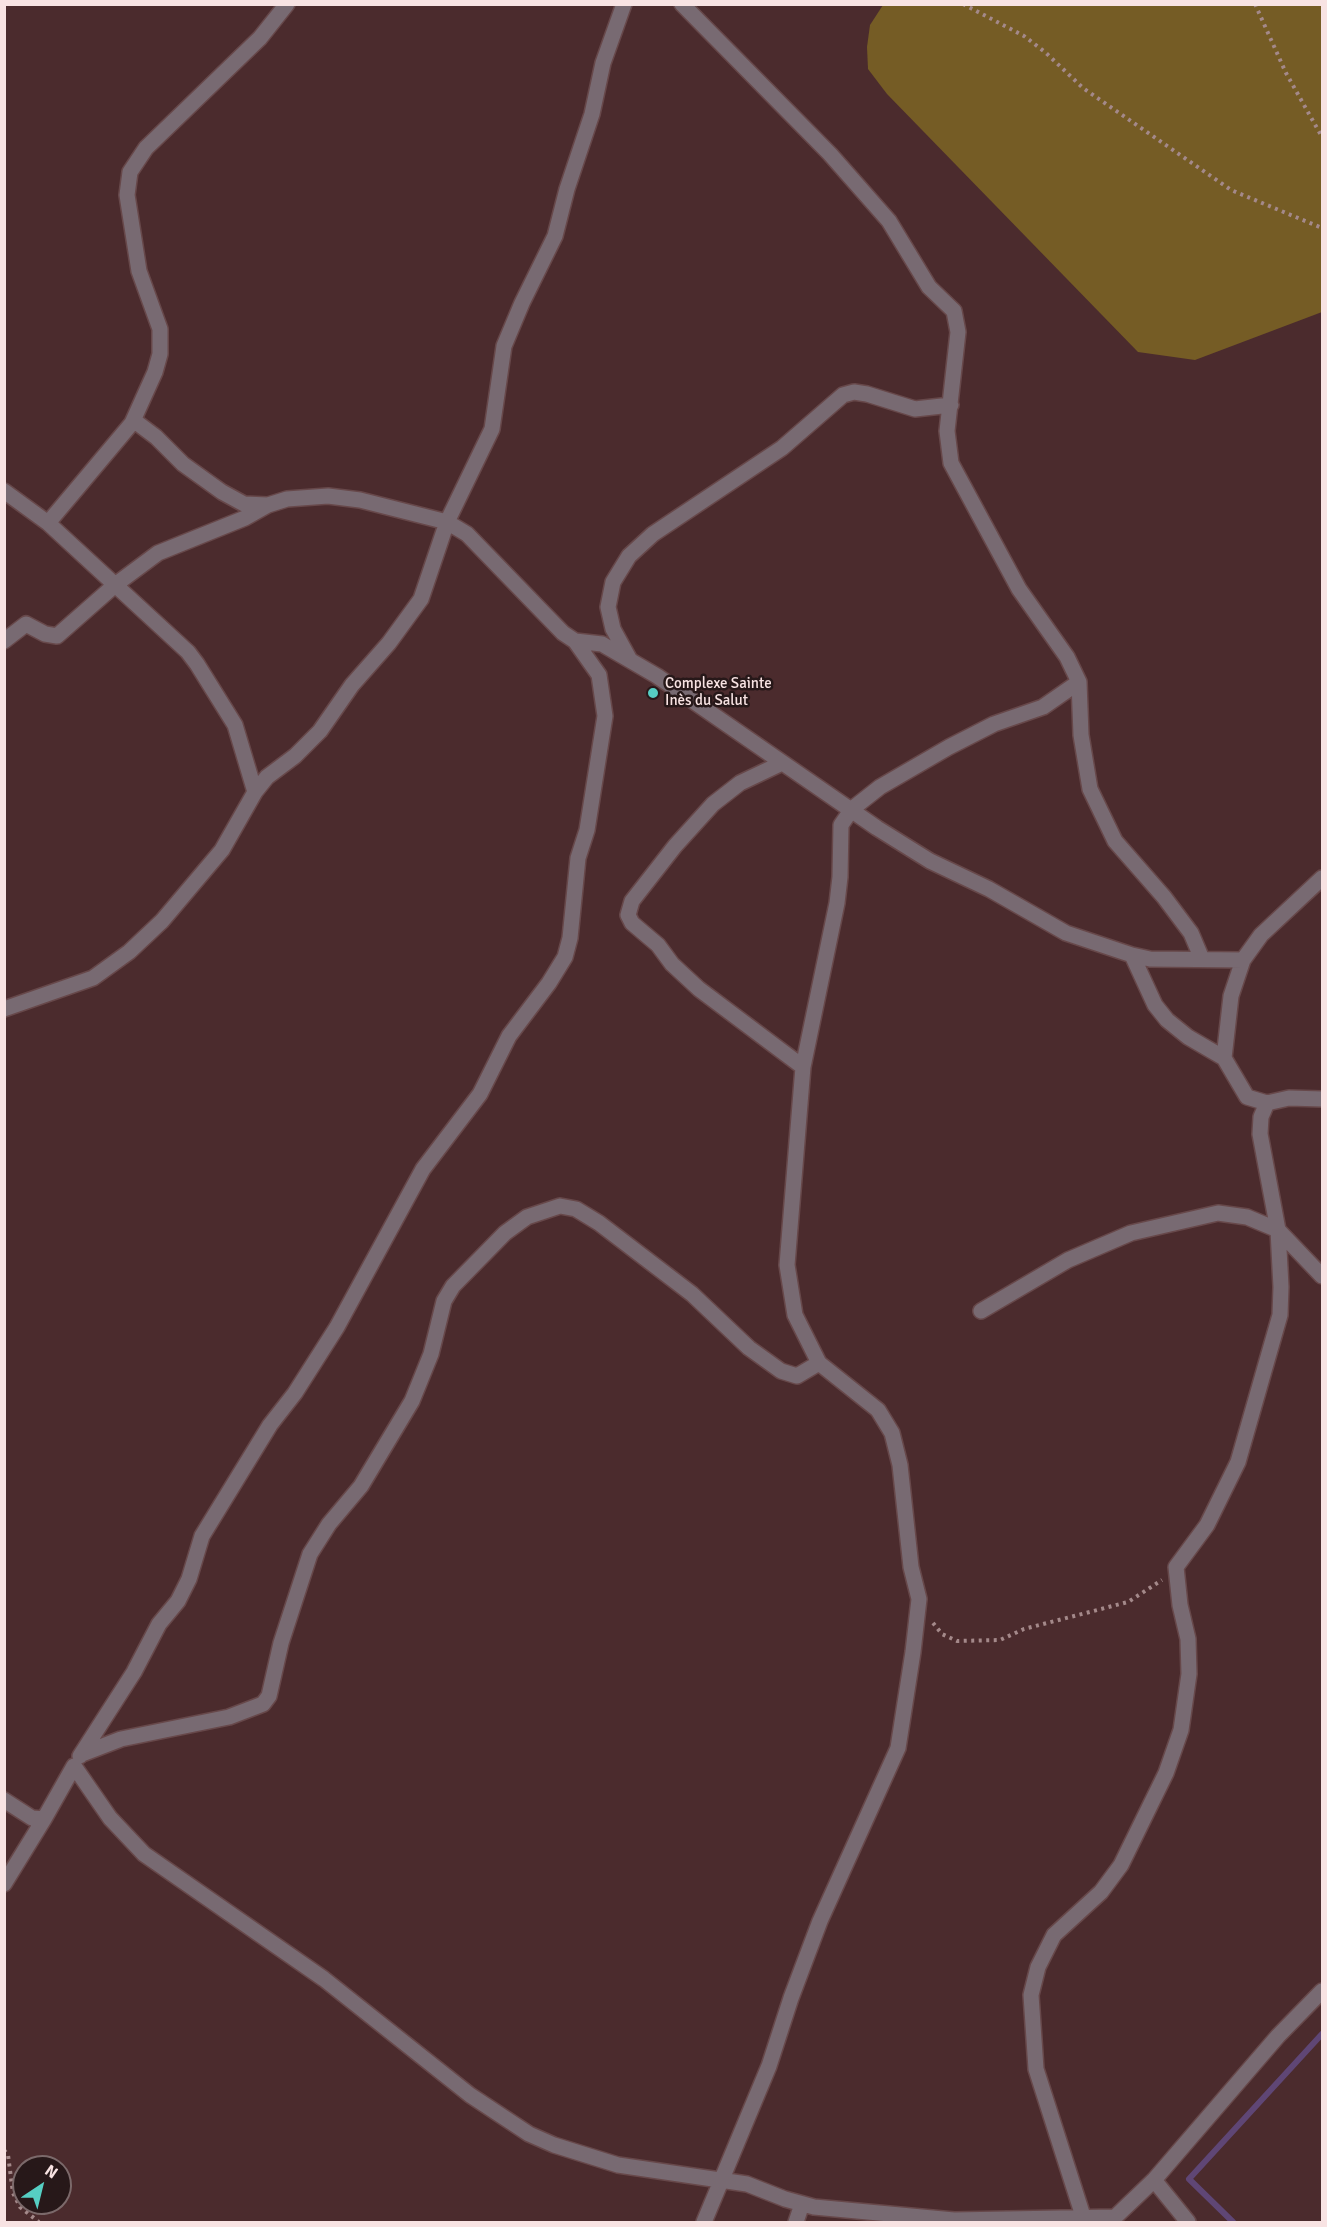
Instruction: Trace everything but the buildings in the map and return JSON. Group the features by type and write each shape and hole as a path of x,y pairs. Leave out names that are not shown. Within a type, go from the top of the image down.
{"street":[{"path":"48,523 132,423 155,372 160,354 160,329 139,271 127,195 130,172 146,148 260,38 287,4"},
{"path":"4,1009 93,978 129,952 162,921 222,850 255,792 267,777 320,731 352,685 390,643 421,599 447,522 492,429 504,346 555,236 592,114 603,63 624,4"},
{"path":"682,4 837,162 888,221 928,287 954,311 958,332 948,431 951,463 1019,589 1067,657 1079,682 1081,735 1090,789 1115,841 1164,897 1191,933 1202,959"},
{"path":"630,660 613,629 608,607 613,582 628,556 653,534 782,448 843,395 854,392 867,394 915,409 951,405"},
{"path":"132,423 141,424 183,464 222,492 244,504 268,505"},
{"path":"4,490 48,523 197,664 234,725 255,792"},
{"path":"4,641 26,624 45,634 57,636 115,585 158,553 183,541 245,518 268,505 287,499 328,496 360,500 447,522 473,540 563,633 575,641 598,675 605,716 587,830 578,858 570,938 565,957 549,983 509,1036 480,1094 423,1168 337,1327 295,1393 270,1425 202,1536 189,1579 178,1601 159,1624 134,1672 4,1884"},
{"path":"575,641 602,644 630,660 930,861 989,889 1066,933 1150,959 1243,960"},
{"path":"704,2223 769,2066 791,1998 820,1921 897,1748 919,1599 911,1567 900,1465 892,1433 878,1410 819,1363 795,1315 787,1265 803,1067 837,903 841,825 852,809 880,787 994,724 1043,707 1079,682"},
{"path":"783,763 740,783 713,804 675,846 632,901 628,915 632,922 658,945 672,964 699,989 803,1067"},
{"path":"1224,1058 1231,996 1243,960 1261,935 1323,878"},
{"path":"1132,955 1155,1005 1167,1020 1224,1058 1247,1096 1267,1103 1289,1098 1323,1099"},
{"path":"1083,2216 1036,2069 1031,1995 1038,1967 1054,1935 1101,1892 1121,1865 1166,1773 1181,1730 1189,1674 1188,1640 1180,1605 1176,1567 1207,1525 1232,1477 1265,1373 1280,1315 1278,1230 1260,1134 1261,1117 1267,1103"},
{"path":"78,1760 122,1739 229,1717 263,1704 269,1696 289,1615 310,1554 329,1524 361,1486 412,1401 431,1354 444,1301 453,1286 506,1233 527,1217 561,1206 576,1209 599,1223 667,1274 749,1348 781,1371 797,1376 819,1363"},
{"path":"981,1311 1068,1260 1131,1233 1218,1213 1247,1217 1278,1230 1323,1276"},
{"path":"78,1760 110,1818 144,1854 324,1979 438,2071 529,2134 618,2165 747,2184 802,2204 891,2216 954,2220 1007,2221 1083,2216 1112,2220 1154,2180 1278,2036 1323,1991"},
{"path":"4,1800 32,1818 44,1819"},
{"path":"1154,2180 1188,2223"},
{"path":"796,2223 802,2204"}],"path":[{"path":"963,4 1024,36 1045,52 1083,88 1231,190 1323,228"},
{"path":"1255,4 1286,73 1323,137"},
{"path":"919,1599 942,1634 957,1641 1000,1640 1024,1629 1128,1602 1157,1585 1176,1567"},
{"path":"4,2150 8,2155 13,2193 20,2208 39,2223"}],"shaded area":[{"path":"883,5 1322,5 1322,312 1195,360 1138,352 887,94 868,69 867,47 870,25"}],"waterway":[{"path":"1233,2222 1189,2179 1322,2034"}],"place":[{"name":"Complexe Sainte Inès du Salut","path":"653,693"}]}
